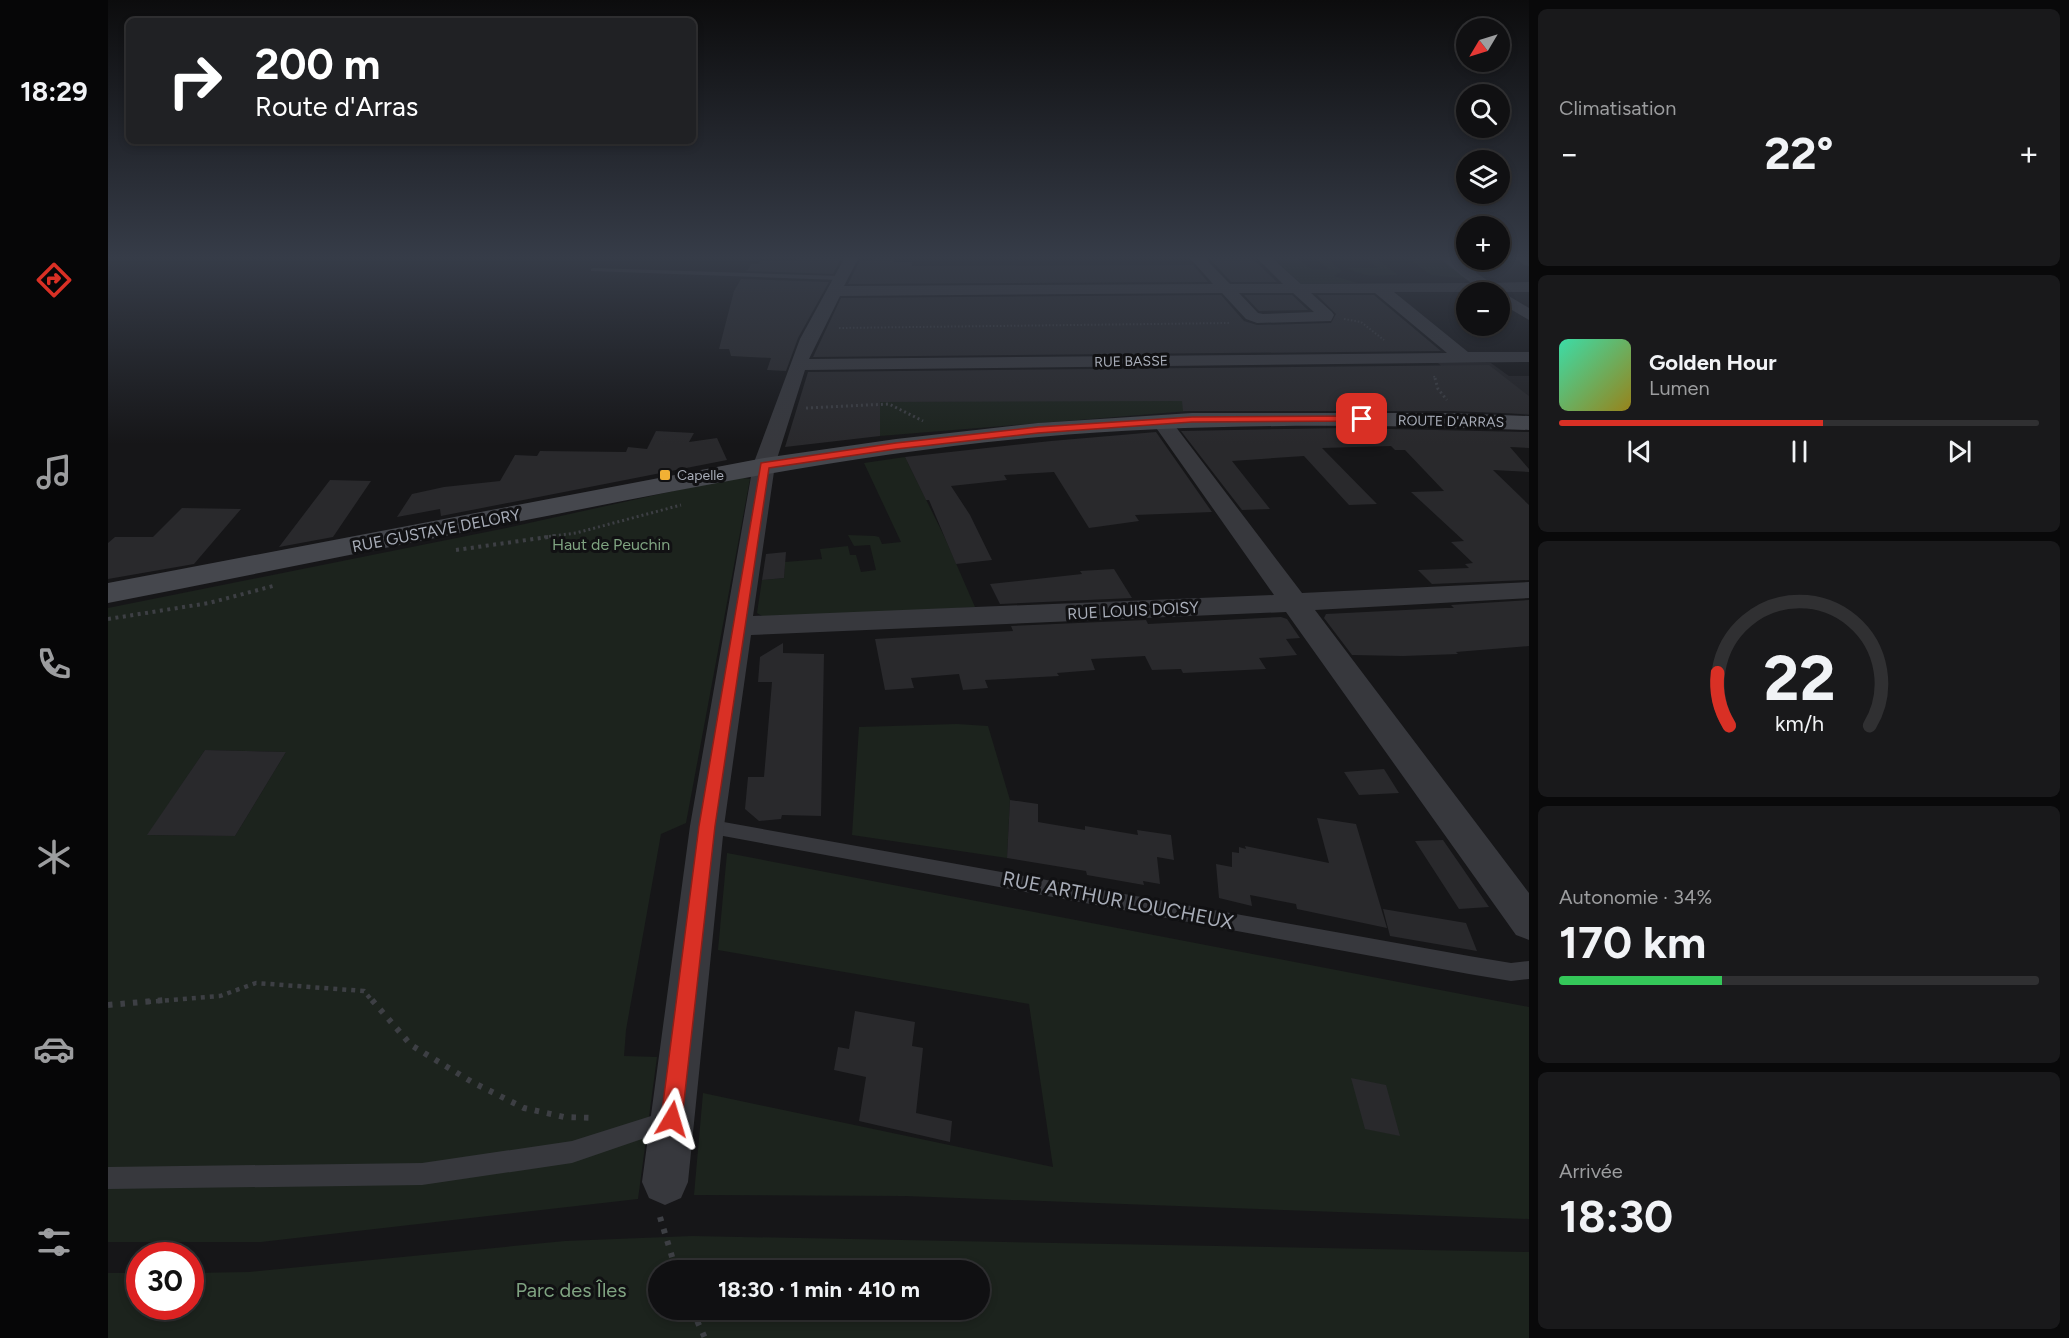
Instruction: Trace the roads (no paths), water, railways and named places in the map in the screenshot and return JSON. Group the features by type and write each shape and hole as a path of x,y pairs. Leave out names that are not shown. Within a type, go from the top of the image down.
{"main road":[{"name":"ROUTE D'ARRAS","path":"764,465 1038,430 1162,422 1296,418 1529,423"},
{"name":"RUE GUSTAVE DELORY","path":"108,593 764,465"}],"street":[{"path":"665,1182 707,826 764,465 798,364 819,319"},
{"path":"1417,319 1463,357"},
{"name":"RUE BASSE","path":"798,364 1527,358"},
{"path":"1162,422 1529,923"},
{"name":"RUE LOUIS DOISY","path":"738,627 1529,590"}],"lane":[{"name":"RUE ARTHUR LOUCHEUX","path":"707,826 1469,965 1511,972 1529,970"},
{"path":"108,1178 422,1174 572,1152 672,1119"}],"place":[{"name":"Capelle","path":"665,475"}],"park label":[{"name":"Haut de Peuchin","path":"611,544"},
{"name":"Parc des Îles","path":"571,1290"}]}
